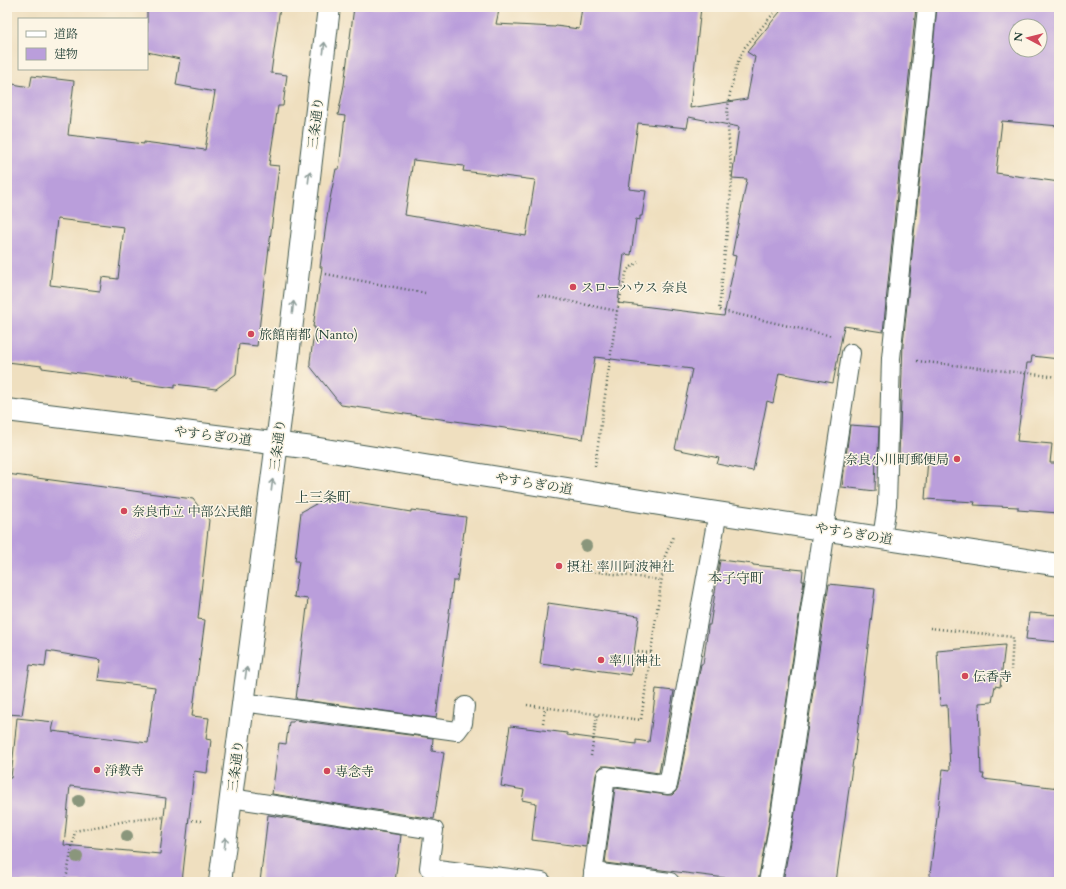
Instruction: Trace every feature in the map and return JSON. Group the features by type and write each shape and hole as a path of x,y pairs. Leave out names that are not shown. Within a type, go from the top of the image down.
{"street":[{"name":"三条通り","path":"220,882 242,702 277,443 329,7"},
{"name":"やすらぎの道","path":"7,410 277,443 678,507 824,528 1059,565"},
{"path":"770,882 782,817 824,528"}],"lane":[{"path":"882,538 887,505 891,358 927,7"},
{"path":"824,528 851,353"},
{"path":"670,882 593,877 606,776 668,785 718,512"},
{"path":"242,702 457,731 463,723 465,706"},
{"path":"231,798 434,830 429,868 542,882"}],"path":[{"path":"779,7 745,47 737,64 730,93 728,114 732,181 719,310 849,340 851,353"},
{"path":"589,492 597,457 617,311 627,270 638,262"},
{"path":"298,269 425,293"},
{"path":"538,295 617,311"},
{"path":"891,358 1059,376"},
{"path":"527,705 641,720 665,556 672,540 678,507"},
{"path":"575,569 661,580"},
{"path":"930,628 1013,637 1011,670"},
{"path":"638,652 651,653"},
{"path":"543,723 545,708"},
{"path":"64,882 67,874 75,831 126,821 164,817"},
{"path":"188,820 205,822"}],"building":[{"path":"147,7 280,7 271,73 287,75 283,106 278,106 269,165 279,166 257,346 239,344 236,374 216,389 175,384 175,388 131,382 132,380 42,368 42,366 7,362 7,83 30,87 32,76 74,81 68,135 144,144 144,142 205,150 215,92 176,85 180,59 148,52","holes":["57,219 124,227 118,279 102,277 100,291 50,285"]},
{"path":"354,7 483,7 499,10 496,24 556,26 579,29 582,7 701,7 690,108 747,99 755,57 747,52 784,7 916,7 883,332 844,326 833,383 779,373 773,403 767,401 753,471 717,464 719,458 675,449 692,369 595,357 583,439 341,405 310,366 310,361 315,327 313,327 322,267 320,267 329,204 336,169 339,169 345,116 338,115 344,85","holes":["689,117 739,127 732,178 747,179 732,255 736,256 724,316 618,303 624,254 631,255 636,219 640,220 640,216 642,216 646,191 629,189 638,123 687,128","413,160 464,166 463,171 535,180 526,236 405,215"]},
{"path":"937,7 1059,7 1059,126 1002,121 996,173 1059,182 1059,359 1032,356 1031,363 1027,363 1017,441 1052,444 1050,463 1059,463 1059,513 1018,510 1018,507 974,505 975,502 925,499 928,458 899,456 903,344"},
{"path":"850,425 879,427 878,454 876,454 875,491 842,487"},
{"path":"7,474 193,499 209,520 198,619 205,620 192,716 209,718 206,739 211,740 207,773 194,771 182,882 7,882 7,778 11,778 17,718 54,722 52,731 148,743 155,687 98,680 101,660 47,651 45,667 30,665 22,715 7,714","holes":["70,786 166,798 160,854 64,845"]},
{"path":"327,498 411,512 411,510 466,517 457,581 453,581 436,718 296,699 308,599 294,597 299,561 295,561 301,512"},
{"path":"720,560 803,570 802,581 804,581 770,815 758,882 605,863 615,788 672,795 678,787 701,664 703,664 708,625 710,625"},
{"path":"829,584 875,589 854,760 836,882 783,882 794,819"},
{"path":"548,603 639,616 631,675 540,664"},
{"path":"1029,613 1059,615 1059,642 1026,639"},
{"path":"1005,645 1000,687 995,686 992,702 979,703 981,774 984,774 983,779 1059,788 1059,882 929,882 943,769 950,770 947,705 940,706 937,651"},
{"path":"656,689 674,691 659,773 602,766 596,775 586,847 532,840 536,803 522,800 524,790 501,786 510,726 636,744 636,740 649,742"},
{"path":"294,720 433,738 432,751 444,753 434,819 272,794 279,743 286,744 289,722 293,722"},
{"path":"268,815 401,835 395,882 260,882"}],"place":[{"name":"スローハウス 奈良","path":"573,287"},
{"name":"旅館南都 (Nanto)","path":"251,334"},
{"name":"奈良小川町郵便局","path":"957,459"},
{"name":"奈良市立 中部公民館","path":"124,511"},
{"name":"摂社 率川阿波神社","path":"559,566"},
{"name":"率川神社","path":"601,660"},
{"name":"伝香寺","path":"965,676"},
{"name":"淨教寺","path":"97,770"},
{"name":"専念寺","path":"327,771"}],"district":[{"name":"上三条町","path":"323,497"},
{"name":"本子守町","path":"736,578"}]}
